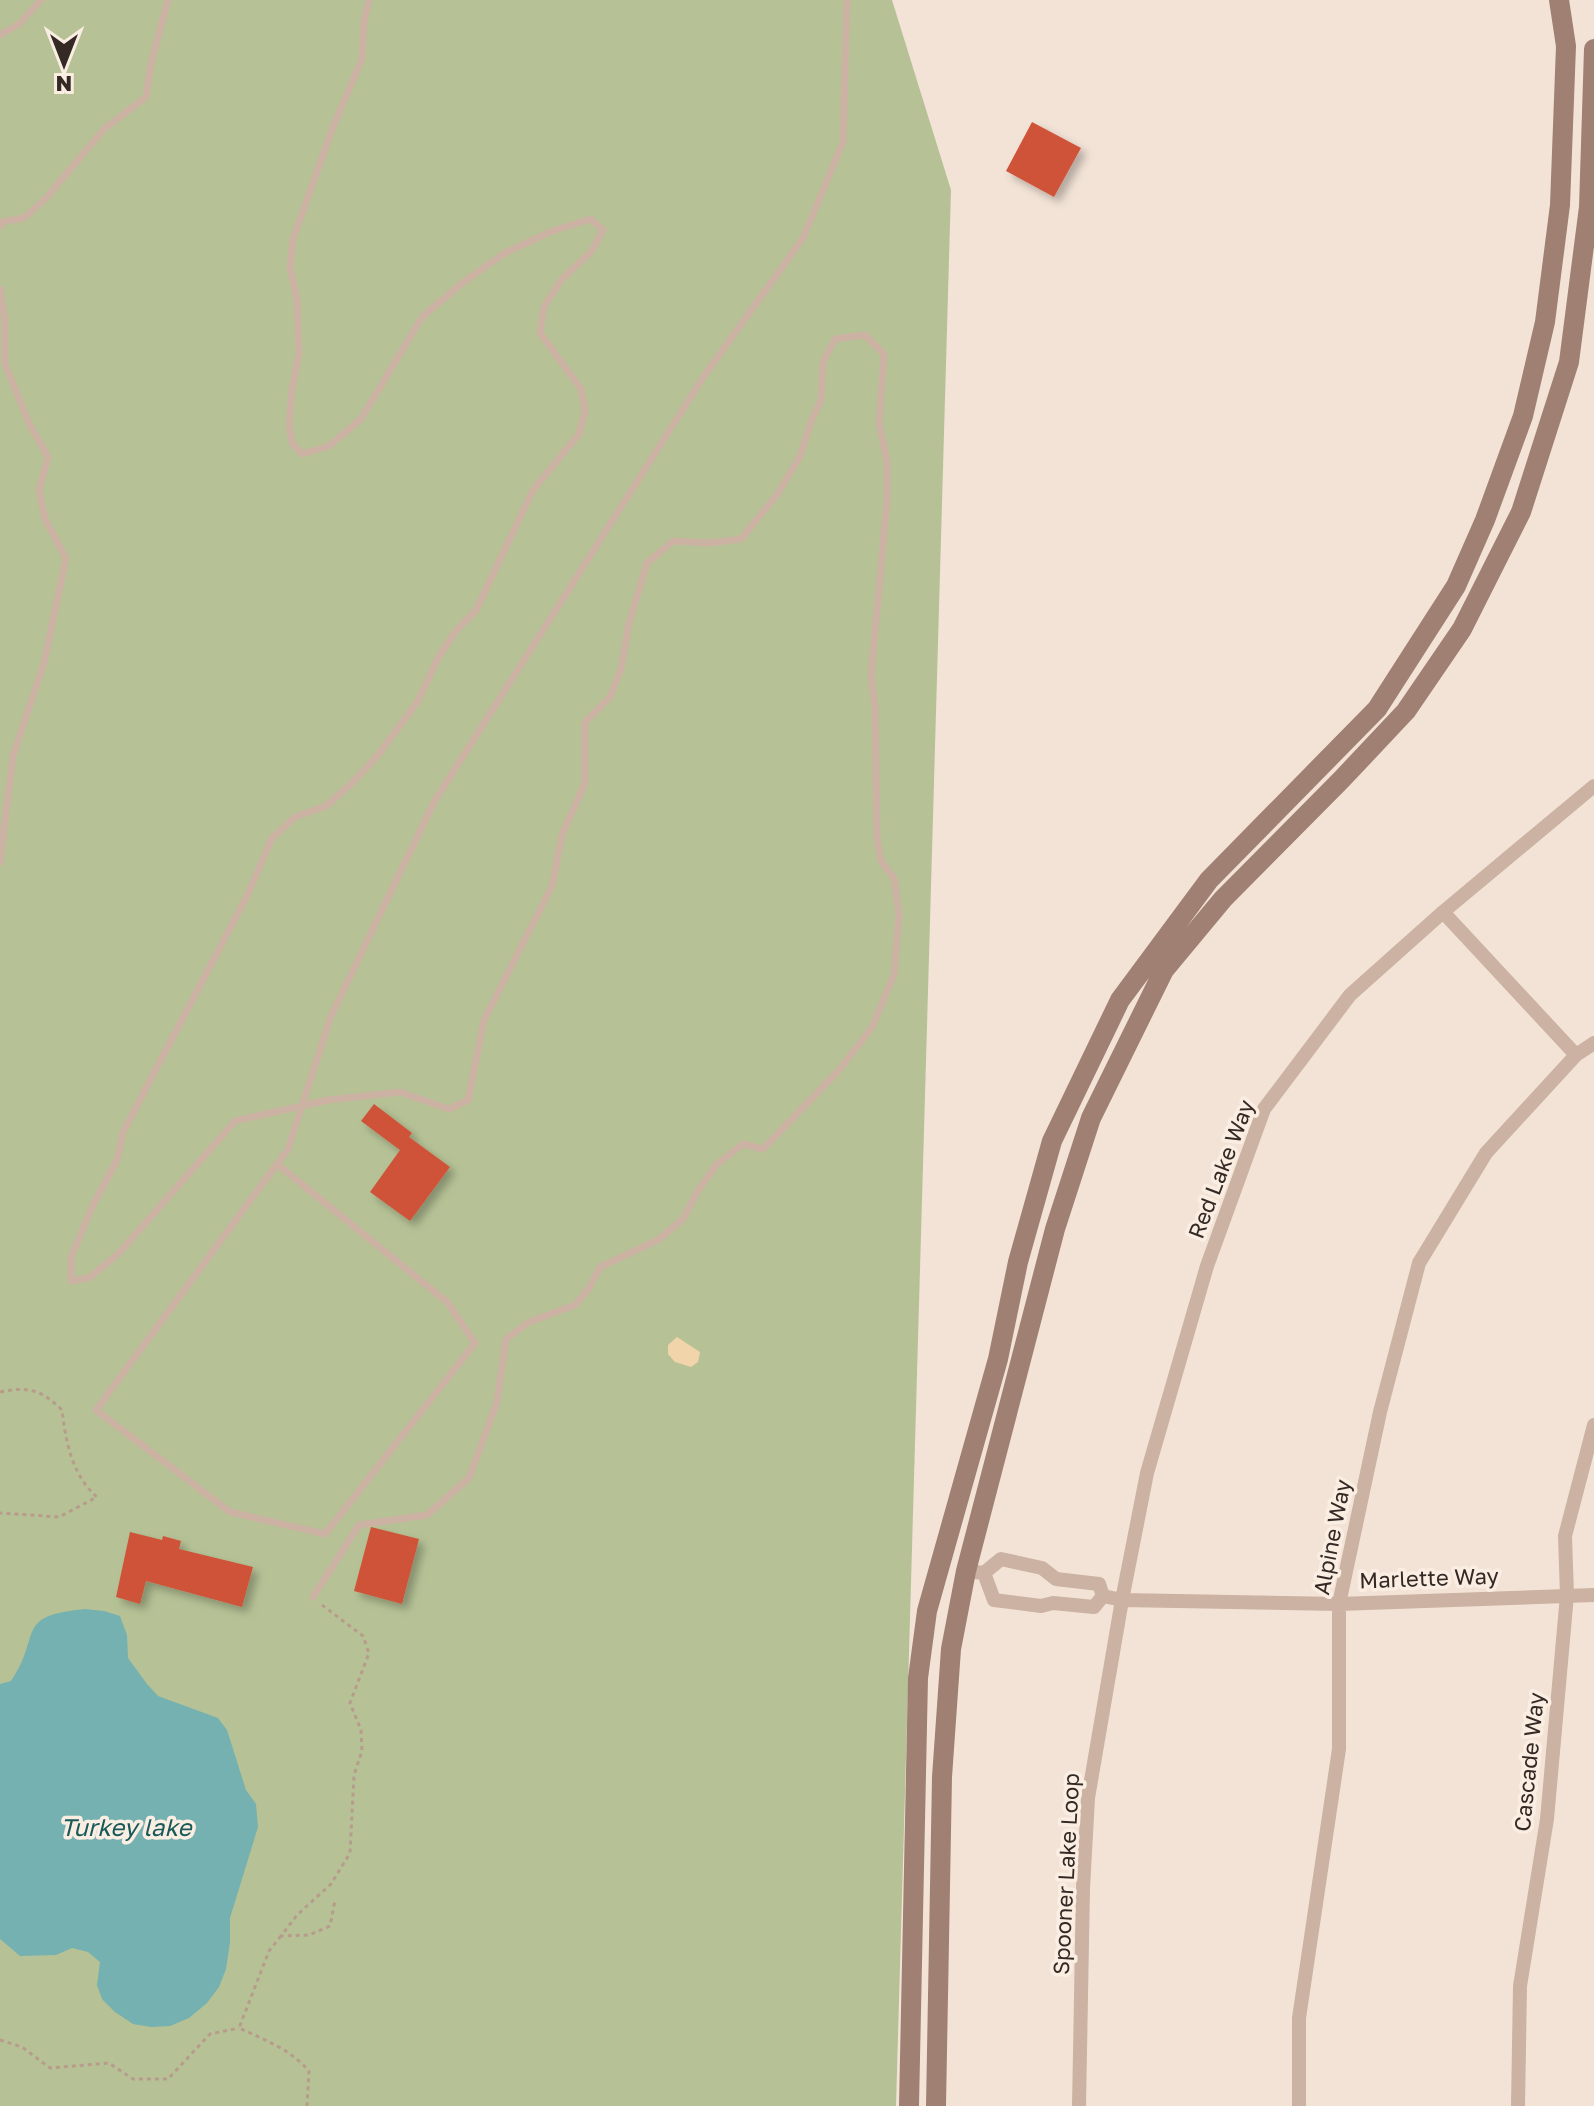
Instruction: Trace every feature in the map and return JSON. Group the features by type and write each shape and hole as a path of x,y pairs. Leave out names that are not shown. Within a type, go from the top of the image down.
{"main road":[{"path":"909,2106 918,1678 927,1611 998,1359 1018,1262 1052,1141 1120,1000 1209,880 1377,709 1456,586 1485,520 1523,416 1545,322 1560,205 1566,46 1559,0"},
{"path":"936,2106 942,1777 951,1649 975,1572 1055,1229 1091,1118 1164,970 1223,899 1406,711 1462,629 1521,512 1569,362 1591,207 1594,49"},
{"path":"1560,205 1591,207"},
{"path":"940,1565 975,1572"}],"street":[{"name":"Red Lake Way","path":"1122,1600 1147,1473 1207,1266 1264,1109 1350,995 1443,912 1594,786"},
{"path":"1443,912 1576,1055"},
{"name":"Alpine Way","path":"1299,2106 1299,2018 1339,1749 1339,1604 1380,1412 1419,1263 1486,1153 1576,1055 1594,1043"},
{"name":"Cascade Way","path":"1518,2106 1520,1986 1547,1819 1567,1595 1565,1536 1594,1425"},
{"path":"1001,1559 1042,1568 1056,1579 1099,1584 1103,1596 1094,1607 1053,1603 1041,1606 994,1600 975,1572 1001,1559"},
{"path":"1053,1603 1056,1579"},
{"name":"Marlette Way","path":"1103,1596 1122,1600 1339,1604 1594,1595"},
{"name":"Spooner Lake Loop","path":"1079,2106 1088,1798 1122,1600"}],"lane":[{"path":"0,35 19,24 41,0"},
{"path":"0,226 2,222 24,218 46,198 104,129 146,97 151,63 168,0"},
{"path":"313,1597 359,1525 427,1515 469,1478 497,1402 506,1339 529,1322 575,1305 600,1267 658,1240 683,1219 716,1165 743,1144 763,1149 840,1069 872,1027 894,975 899,914 894,878 881,861 877,838 876,720 871,675 887,501 887,461 879,423 884,354 865,335 835,339 823,362 821,400 800,456 778,493 741,539 710,543 673,541 647,563 629,623 621,669 610,697 585,722 585,783 562,835 552,886 484,1020 468,1100 449,1109 400,1092 301,1106 235,1121 119,1253 89,1278 71,1281 71,1257 93,1205 117,1160 123,1132 247,896 272,838 295,817 326,806 351,784 378,755 418,701 438,658 455,632 476,610 533,490 579,434 585,411 581,389 540,333 544,307 561,280 591,252 603,230 591,219 552,231 505,253 461,284 422,317 361,419 329,446 302,454 292,443 289,423 299,354 297,300 290,267 293,239 333,127 362,59 364,21 369,0"},
{"path":"277,1164 447,1302 475,1343 325,1534 230,1512 96,1410 288,1149 331,1016 434,802 704,376 803,238 843,142 847,0"},
{"path":"0,289 5,321 5,364 29,423 48,457 39,490 45,519 66,558 44,663 13,756 0,862"}],"path":[{"path":"0,1392 20,1387 48,1397 62,1410 66,1447 85,1487 97,1497 59,1517 0,1513"},
{"path":"239,2028 269,1951 297,1915 331,1884 350,1853 352,1787 362,1751 361,1730 350,1703 369,1653 363,1636 313,1597"},
{"path":"281,1936 309,1935 330,1926 335,1900"},
{"path":"0,2040 22,2047 50,2068 109,2063 133,2079 168,2079 210,2034 239,2028 279,2046 309,2071 307,2106"}],"green space":[{"path":"0,0 892,0 951,190 896,2106 0,2106"}],"sand":[{"path":"677,1337 700,1352 698,1362 691,1367 675,1362 668,1354 668,1345"}],"water":[{"name":"Turkey lake","path":"85,1609 120,1616 127,1635 128,1658 158,1696 218,1718 227,1730 246,1790 256,1804 258,1827 230,1918 226,1969 219,1987 207,2003 189,2018 170,2026 133,2024 115,2012 102,1999 97,1985 100,1962 88,1952 72,1948 56,1955 20,1956 0,1939 0,1684 11,1681 38,1622 62,1612"}],"building":[{"path":"1032,122 1081,148 1054,197 1006,171"},
{"path":"374,1104 412,1133 409,1137 450,1167 410,1221 370,1192 400,1150 361,1121"},
{"path":"371,1527 419,1539 402,1604 354,1591"},
{"path":"130,1532 181,1541 179,1549 253,1567 242,1607 146,1581 140,1604 116,1597"}]}
